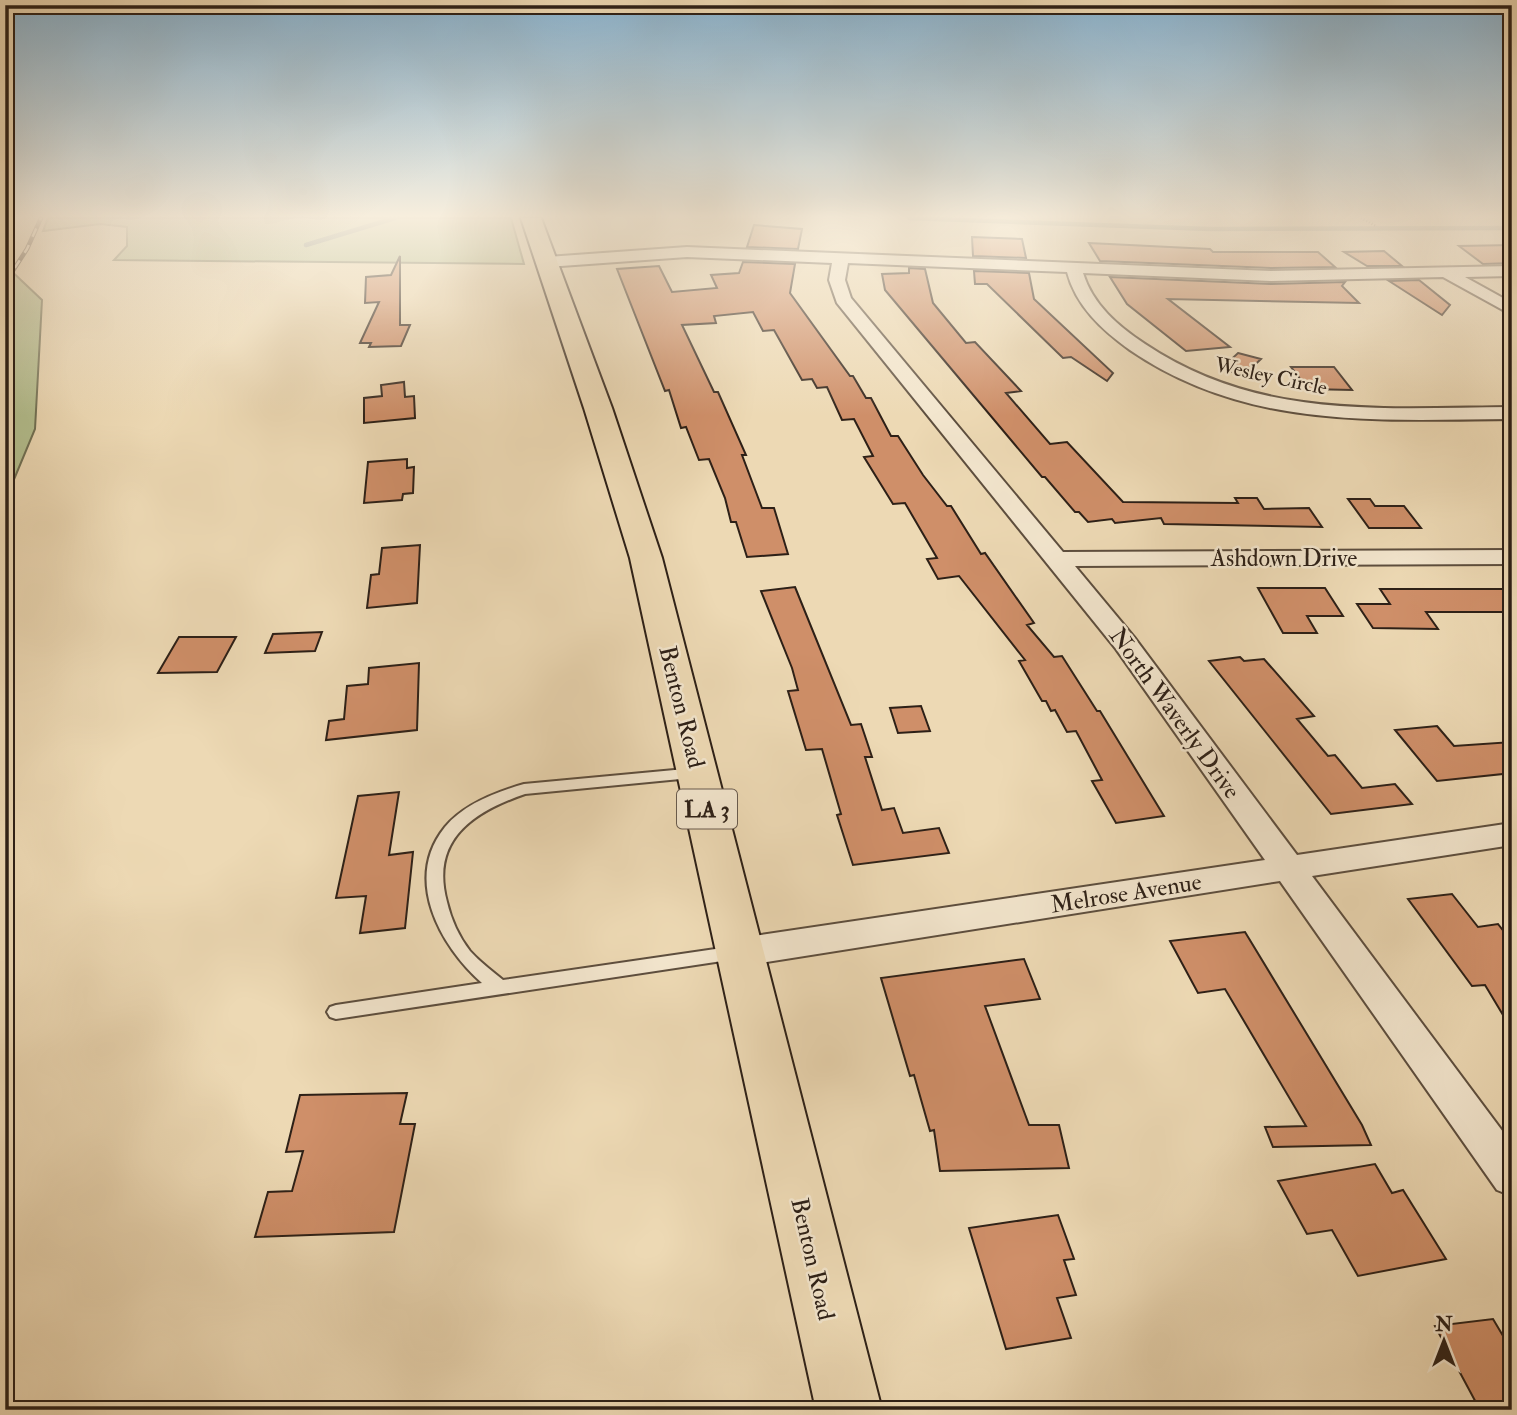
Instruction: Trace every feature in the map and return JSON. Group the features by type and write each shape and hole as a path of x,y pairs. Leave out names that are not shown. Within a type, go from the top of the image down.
{"main road":[{"name":"Benton Road","path":"554,284 646,558 849,1410"}],"street":[{"name":"North Waverly Drive","path":"838,284 843,299 1125,643 1512,1177"},
{"name":"Wesley Circle","path":"1079,284 1083,297 1099,316 1157,363 1202,385 1260,401 1336,412 1512,412"},
{"path":"1466,284 1512,310"},
{"name":"Ashdown Drive","path":"1056,559 1512,557"},
{"name":"Melrose Avenue","path":"741,952 1512,834"}],"lane":[{"path":"499,988 466,958 449,931 436,897 438,848 453,827 475,809 498,796 524,789 698,772"},
{"path":"336,1012 741,952"}],"green space":[{"path":"5,284 25,284 42,300 35,429 5,501"}],"building":[{"path":"366,284 400,284 400,325 410,325 401,346 369,347 371,343 360,343 379,302 365,303"},
{"path":"623,284 668,284 672,292 717,288 715,284 792,284 790,293 850,376 853,376 866,398 871,398 891,436 898,436 923,475 947,506 951,506 981,554 985,553 1034,623 1027,625 1054,657 1062,656 1097,711 1100,711 1164,816 1116,823 1092,781 1102,780 1076,731 1067,732 1055,710 1051,711 1046,701 1042,701 1019,661 1025,660 959,576 938,579 927,559 937,558 905,503 893,504 864,457 873,456 854,419 842,420 827,387 817,388 812,379 802,380 774,330 763,331 753,312 714,316 716,323 682,325 714,392 718,392 746,455 742,455 762,508 774,508 788,554 747,557 736,522 731,522 725,498 709,459 699,460 686,427 681,428 669,390 665,391"},
{"path":"884,284 929,284 933,303 966,343 975,342 1021,391 1006,393 1050,444 1067,442 1123,502 1238,503 1235,498 1257,498 1264,509 1309,508 1322,527 1164,524 1161,518 1115,523 1112,519 1088,522 1042,477 885,290"},
{"path":"987,284 1031,284 1034,299 1113,373 1107,381 1071,357 1063,358"},
{"path":"1114,284 1343,284 1342,286 1359,303 1168,299 1230,347 1186,351 1127,304"},
{"path":"1394,284 1424,284 1450,305 1442,315"},
{"path":"1238,353 1261,359 1244,375 1221,369"},
{"path":"1291,367 1334,367 1352,390 1308,389"},
{"path":"404,382 405,397 414,396 415,418 364,423 364,398 382,396 381,385"},
{"path":"407,459 407,468 414,467 413,493 403,494 402,500 364,503 368,462"},
{"path":"1348,499 1370,499 1375,506 1404,506 1421,528 1369,528"},
{"path":"420,545 417,603 367,608 371,575 379,574 382,548"},
{"path":"795,587 851,725 861,724 872,757 865,757 882,810 894,808 903,833 939,828 949,853 853,865 837,815 841,814 822,749 806,750 788,691 798,690 792,668 761,591"},
{"path":"1258,588 1325,588 1343,616 1307,616 1317,633 1283,633"},
{"path":"1380,589 1512,589 1512,612 1426,612 1438,629 1373,628 1357,604 1390,604"},
{"path":"322,632 315,651 265,653 273,634"},
{"path":"179,637 236,637 217,672 158,673"},
{"path":"1240,657 1244,661 1264,659 1314,716 1297,719 1328,756 1335,755 1362,788 1395,784 1412,804 1331,814 1209,661"},
{"path":"419,663 417,730 326,740 329,721 344,719 347,686 368,684 369,668"},
{"path":"921,706 930,731 898,733 890,708"},
{"path":"1437,726 1454,746 1512,742 1512,773 1437,781 1395,730"},
{"path":"399,792 389,855 413,852 405,928 360,933 366,896 336,898 358,796"},
{"path":"1452,894 1478,927 1498,924 1512,942 1512,1030 1485,985 1472,986 1408,899"},
{"path":"1245,932 1362,1125 1371,1145 1273,1147 1265,1127 1306,1126 1225,989 1198,993 1170,941"},
{"path":"1024,959 1040,999 985,1006 1029,1125 1059,1125 1069,1168 940,1171 934,1130 930,1131 914,1075 910,1076 881,978"},
{"path":"407,1093 400,1124 415,1124 394,1232 255,1237 268,1192 292,1191 303,1151 286,1152 300,1095"},
{"path":"1375,1164 1392,1193 1403,1190 1446,1259 1358,1276 1332,1230 1307,1234 1278,1181"},
{"path":"1058,1215 1074,1259 1064,1260 1076,1295 1057,1298 1071,1338 1006,1349 969,1228"},
{"path":"1493,1319 1512,1351 1512,1410 1480,1410 1435,1326"}]}
